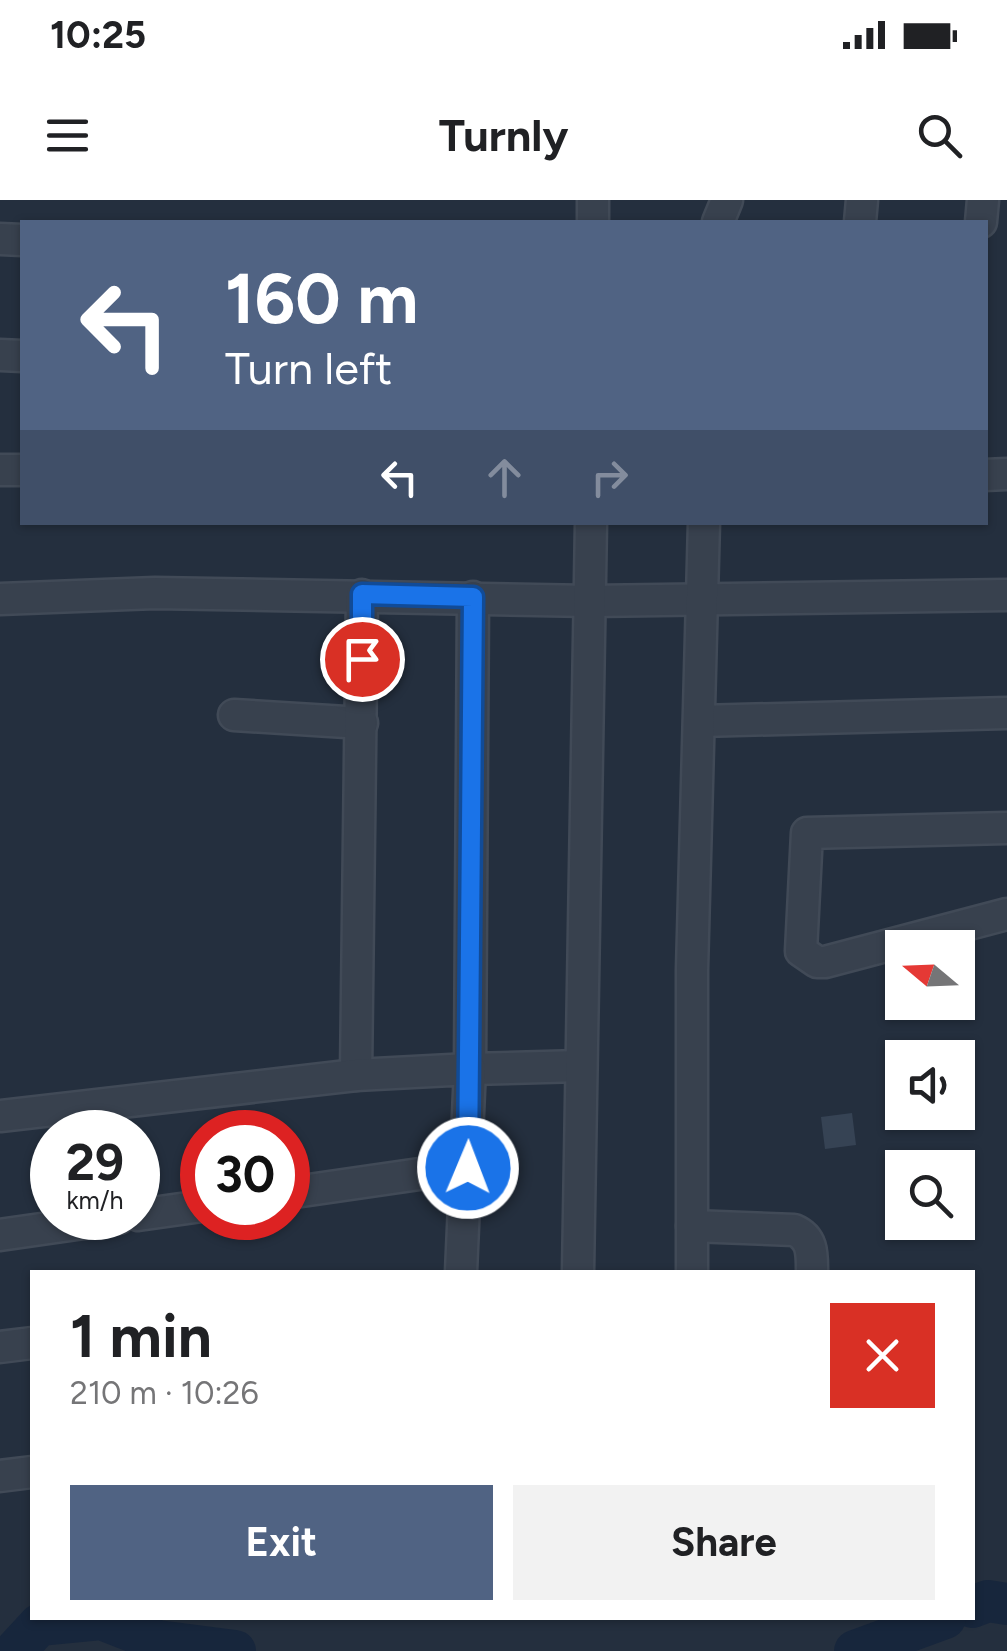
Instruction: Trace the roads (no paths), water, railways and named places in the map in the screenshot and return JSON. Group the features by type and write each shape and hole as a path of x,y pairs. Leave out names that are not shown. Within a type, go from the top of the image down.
{"street":[{"path":"578,1270 591,525"},
{"path":"692,1270 692,970 704,525"},
{"path":"0,598 155,593 592,600 1007,595"},
{"path":"356,1075 362,594"},
{"path":"462,1270 470,1069 473,597"},
{"path":"700,720 1007,712"},
{"path":"234,715 362,723"},
{"path":"1007,828 807,833 801,951 817,962 825,962 1007,914"},
{"path":"0,1116 356,1075 581,1066"},
{"path":"310,1190 468,1168"},
{"path":"692,1226 794,1230 802,1233 812,1248 812,1270"},
{"path":"0,1234 30,1230"},
{"path":"0,1347 30,1343"},
{"path":"0,1476 30,1472"}],"waterway":[{"path":"975,1606 988,1601 1007,1604"},
{"path":"15,1651 39,1625 91,1620"},
{"path":"104,1620 158,1641 235,1651"},
{"path":"855,1651 940,1620"}]}
